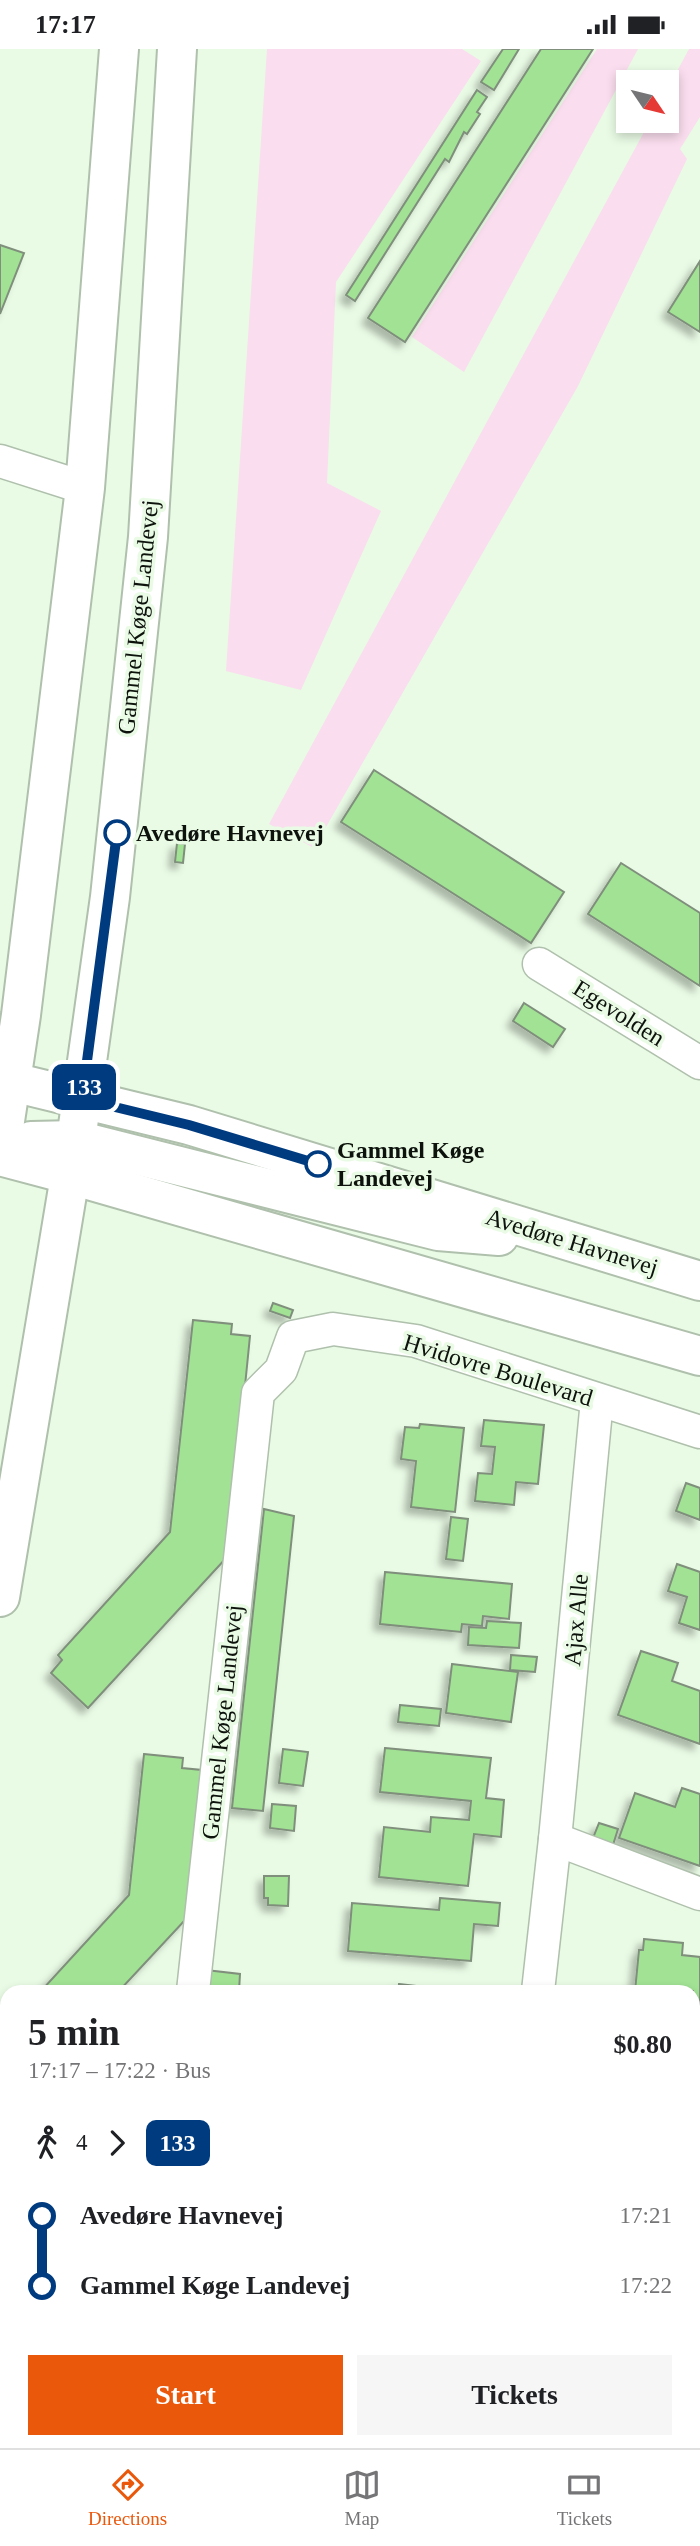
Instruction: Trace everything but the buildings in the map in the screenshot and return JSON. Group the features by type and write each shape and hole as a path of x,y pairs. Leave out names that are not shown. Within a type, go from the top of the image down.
{"main road":[{"path":"119,49 86,488 2,1123 74,1157 700,1356"},
{"name":"Gammel Køge Landevej","path":"0,1597 74,1157 110,897 148,537 177,49"},
{"name":"Avedøre Havnevej","path":"2,1123 82,1099 189,1125 700,1281"},
{"path":"74,1157 438,1231 575,1243"}],"street":[{"path":"0,461 86,488"},
{"name":"Egevolden","path":"539,964 700,1063"},
{"name":"Hvidovre Boulevard","path":"293,1337 333,1329 416,1341 700,1432"},
{"name":"Gammel Køge Landevej","path":"194,1985 258,1393 281,1370 293,1337"},
{"name":"Ajax Alle","path":"539,1985 597,1400"},
{"path":"555,1839 700,1894"}],"shaded area":[{"path":"267,49 462,49 481,61 336,282 327,483 381,511 301,690 226,671"},
{"path":"597,49 638,49 627,70 616,70 616,90 464,372 412,337"},
{"path":"689,49 700,49 700,117 680,149 687,159 578,386 314,848 269,824 643,133 679,133 678,70"}],"bus line":[{"name":"133","path":"117,833 82,1099 189,1125 318,1164"}],"place":[{"name":"Avedøre Havnevej","path":"117,833"},
{"name":"Gammel Køge Landevej","path":"318,1164"}]}
